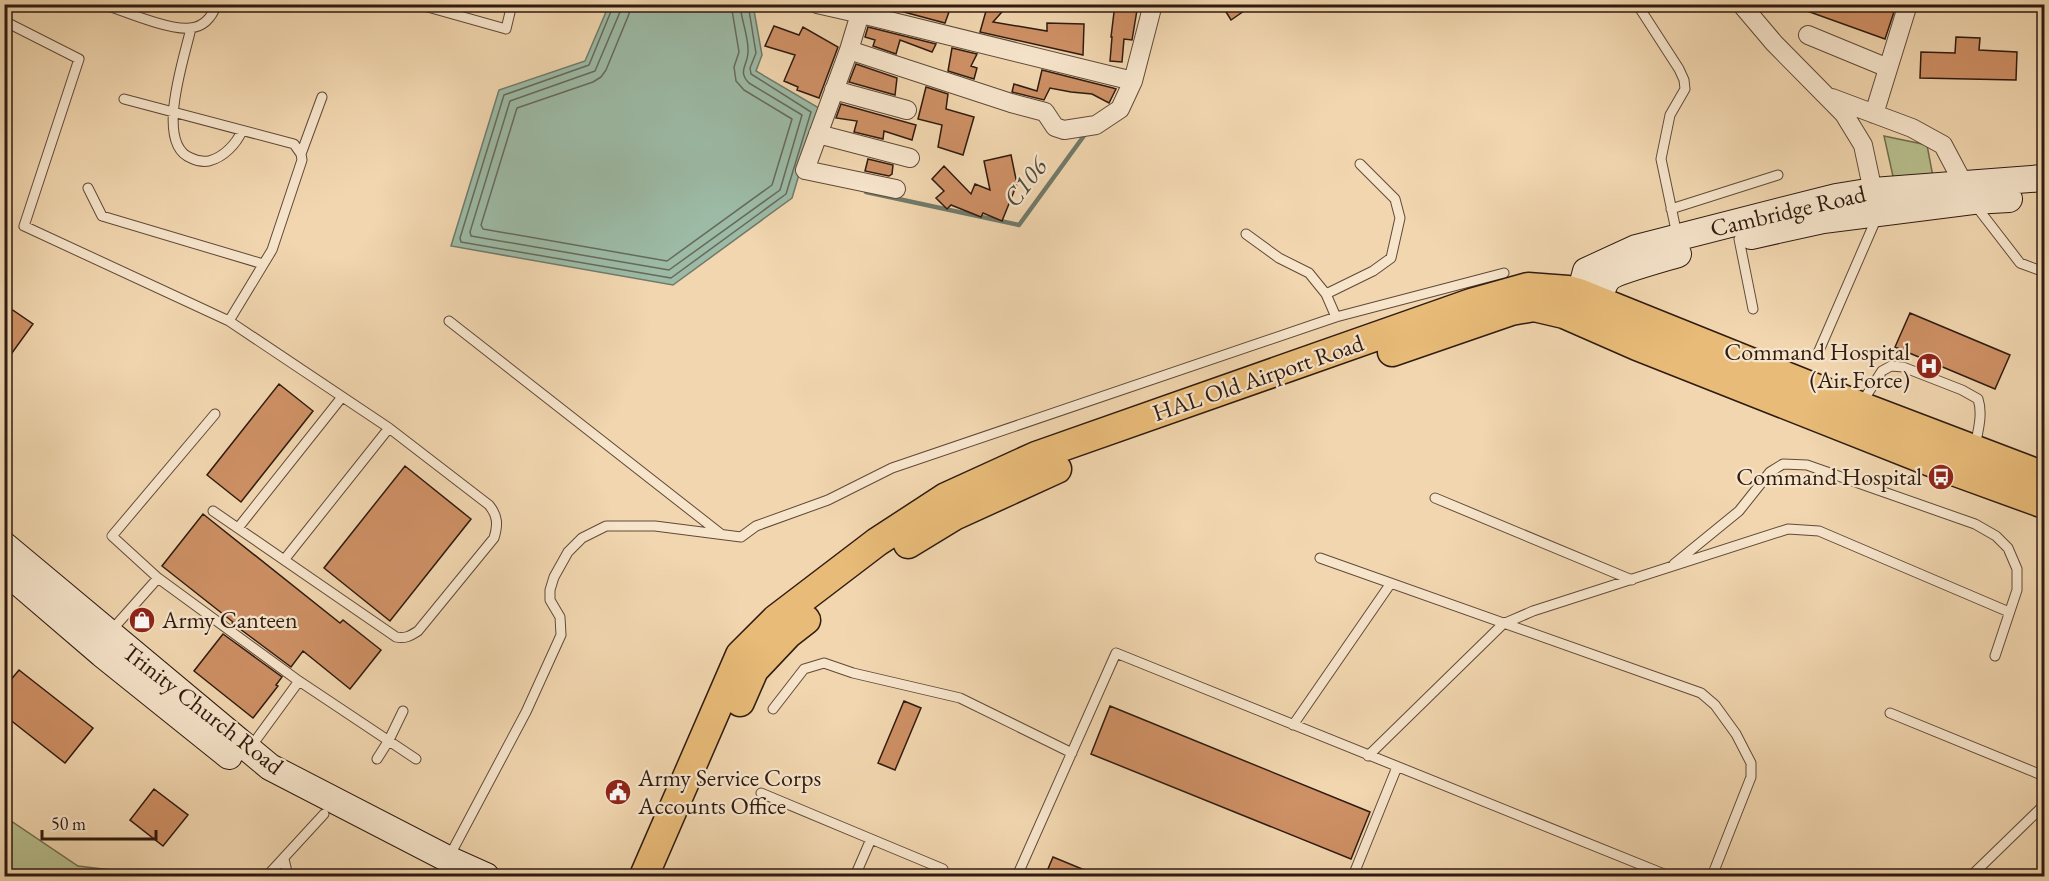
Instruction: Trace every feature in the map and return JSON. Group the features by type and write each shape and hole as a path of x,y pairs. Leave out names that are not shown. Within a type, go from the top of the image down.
{"main road":[{"name":"Cambridge Road","path":"1587,310 1607,279 1690,250 1823,220 1875,203 1969,193 2044,178"},
{"name":"Cambridge Road","path":"1969,193 2008,199 2044,193"},
{"name":"Cambridge Road","path":"1587,310 1587,271 1636,249 1836,197 1875,203"},
{"name":"HAL Old Airport Road","path":"644,876 740,655 776,619 858,556 946,497 1036,456 1471,303 1528,287 1568,290 1587,310 1956,472 2044,504"},
{"name":"HAL Old Airport Road","path":"666,876 754,670 789,634 890,554 954,516 1045,473 1511,311 1534,307 1587,310 2040,472"},
{"name":"Trinity Church Road","path":"4,545 270,767 446,868"},
{"name":"Trinity Church Road","path":"8,578 260,781 324,814 446,868 486,876"}],"street":[{"path":"817,4 862,9 1133,81"},
{"path":"849,50 1045,112 1055,127 1064,130 1096,125 1120,109 1133,81 1153,4"},
{"path":"1742,4 1774,43 1844,114 1863,145 1875,203"},
{"path":"1874,114 1908,4"},
{"path":"862,9 805,170 896,189"},
{"path":"1808,35 1888,68"},
{"path":"834,90 907,110"},
{"path":"1827,97 1912,128 1942,145 1969,193"},
{"path":"818,134 910,158"}],"lane":[{"path":"9,4 4,19 79,59 24,226 229,321 389,428 489,505 496,516 497,529 494,538 418,631 402,638 396,637 213,512"},
{"path":"103,4 131,9 177,28 191,28 207,21 217,4"},
{"path":"417,4 506,29 512,4"},
{"path":"1637,4 1684,80 1685,89 1670,115 1661,159 1678,238"},
{"path":"191,28 172,112 173,131 181,151 186,156 200,161 216,159 226,152 242,131"},
{"path":"301,154 322,97"},
{"path":"124,99 294,144 301,154 302,160 277,236 229,321"},
{"path":"1326,294 1373,271 1391,258 1400,218 1395,200 1360,164"},
{"path":"1671,209 1778,175"},
{"path":"88,188 102,216 263,264"},
{"path":"1969,193 2020,263 2044,272"},
{"path":"1818,353 1875,203"},
{"path":"1246,234 1279,258 1309,273 1326,294 1336,317"},
{"path":"1739,239 1753,309"},
{"path":"446,868 526,712 561,635 560,617 550,600 550,590 554,577 568,552 582,538 606,526 655,526 741,537 756,526 828,500 892,468 1336,317 1504,273"},
{"path":"449,321 722,535"},
{"path":"1860,406 1882,371 1892,366 1914,371 1978,399 1979,425 1974,449"},
{"path":"238,528 342,397"},
{"path":"215,414 112,536 158,578 299,681 416,759"},
{"path":"284,560 389,428"},
{"path":"1670,568 1739,512 1770,472 1783,464 1807,465 1975,524 1996,536 2008,548 2017,569 2017,590 1995,656"},
{"path":"1435,498 1632,580"},
{"path":"1368,756 1503,624 1533,611 1788,529 1819,531 2008,612"},
{"path":"1320,558 1701,693 1715,705 1736,734 1751,763 1751,777 1712,876"},
{"path":"108,633 158,578"},
{"path":"1293,725 1391,583"},
{"path":"1017,876 1116,653 1669,876"},
{"path":"773,709 804,669 824,663 853,673 960,698 1072,753"},
{"path":"249,750 299,681"},
{"path":"376,759 389,740 403,711"},
{"path":"1890,713 2044,776"},
{"path":"1353,876 1397,767"},
{"path":"761,793 943,869"},
{"path":"1971,876 2044,805"},
{"path":"267,876 324,814"},
{"path":"855,876 871,839"},
{"path":"284,859 288,876"}],"green space":[{"path":"1884,136 1927,145 1935,187 1896,190"},
{"path":"5,821 11,821 78,866 111,870 116,876 5,876"}],"water":[{"path":"609,5 753,5 762,55 756,71 819,108 792,198 673,285 451,246 499,90 585,61"}],"building":[{"path":"874,4 942,4 940,8 949,12 945,23"},
{"path":"988,4 1009,4 993,22 1047,31 1047,23 1084,24 1083,55 980,32"},
{"path":"1115,4 1138,4 1132,40 1124,39 1122,62 1110,61"},
{"path":"1221,4 1254,4 1231,20"},
{"path":"1793,4 1873,4 1894,12 1885,39 1793,6"},
{"path":"774,26 799,35 803,27 838,47 819,98 797,90 798,87 784,81 795,55 765,46"},
{"path":"868,27 936,44 932,52 900,40 896,54 873,46 875,40 865,37"},
{"path":"1956,37 1980,38 1979,50 2017,52 2016,80 1920,78 1921,52 1955,53"},
{"path":"952,48 977,54 971,66 977,68 974,79 948,71"},
{"path":"856,64 897,78 895,95 849,82"},
{"path":"1042,70 1116,89 1109,103 1092,94 1050,88 1044,100 1012,92 1014,84 1037,91"},
{"path":"926,87 948,94 946,109 974,117 963,155 938,147 942,125 918,119"},
{"path":"841,104 916,125 912,140 884,131 883,139 854,132 857,121 836,118"},
{"path":"1011,155 1017,184 1002,221 983,213 981,217 951,205 947,209 936,198 944,191 932,179 944,166 971,194 975,184 990,190 984,161"},
{"path":"868,159 893,165 892,174 889,176 865,171"},
{"path":"4,304 33,324 4,364"},
{"path":"1910,313 2010,355 1995,389 1895,347"},
{"path":"279,384 313,411 241,502 207,475"},
{"path":"405,466 471,519 390,621 324,568"},
{"path":"203,514 340,623 343,620 381,650 350,689 303,651 291,667 162,566"},
{"path":"223,634 282,677 276,685 278,686 253,718 194,671"},
{"path":"19,670 93,728 65,763 4,715 4,688"},
{"path":"904,701 921,708 895,770 878,763"},
{"path":"1110,706 1370,812 1351,859 1091,754"},
{"path":"154,789 188,815 163,846 130,820"},
{"path":"1053,857 1099,876 1045,876"}],"waterway":[{"name":"C106","path":"866,192 1019,225 1086,133"}],"place":[{"name":"Command Hospital (Air Force)","path":"1929,366"},
{"name":"Command Hospital","path":"1941,477"},
{"name":"Army Canteen","path":"142,620"},
{"name":"Army Service Corps Accounts Office","path":"618,792"}]}
